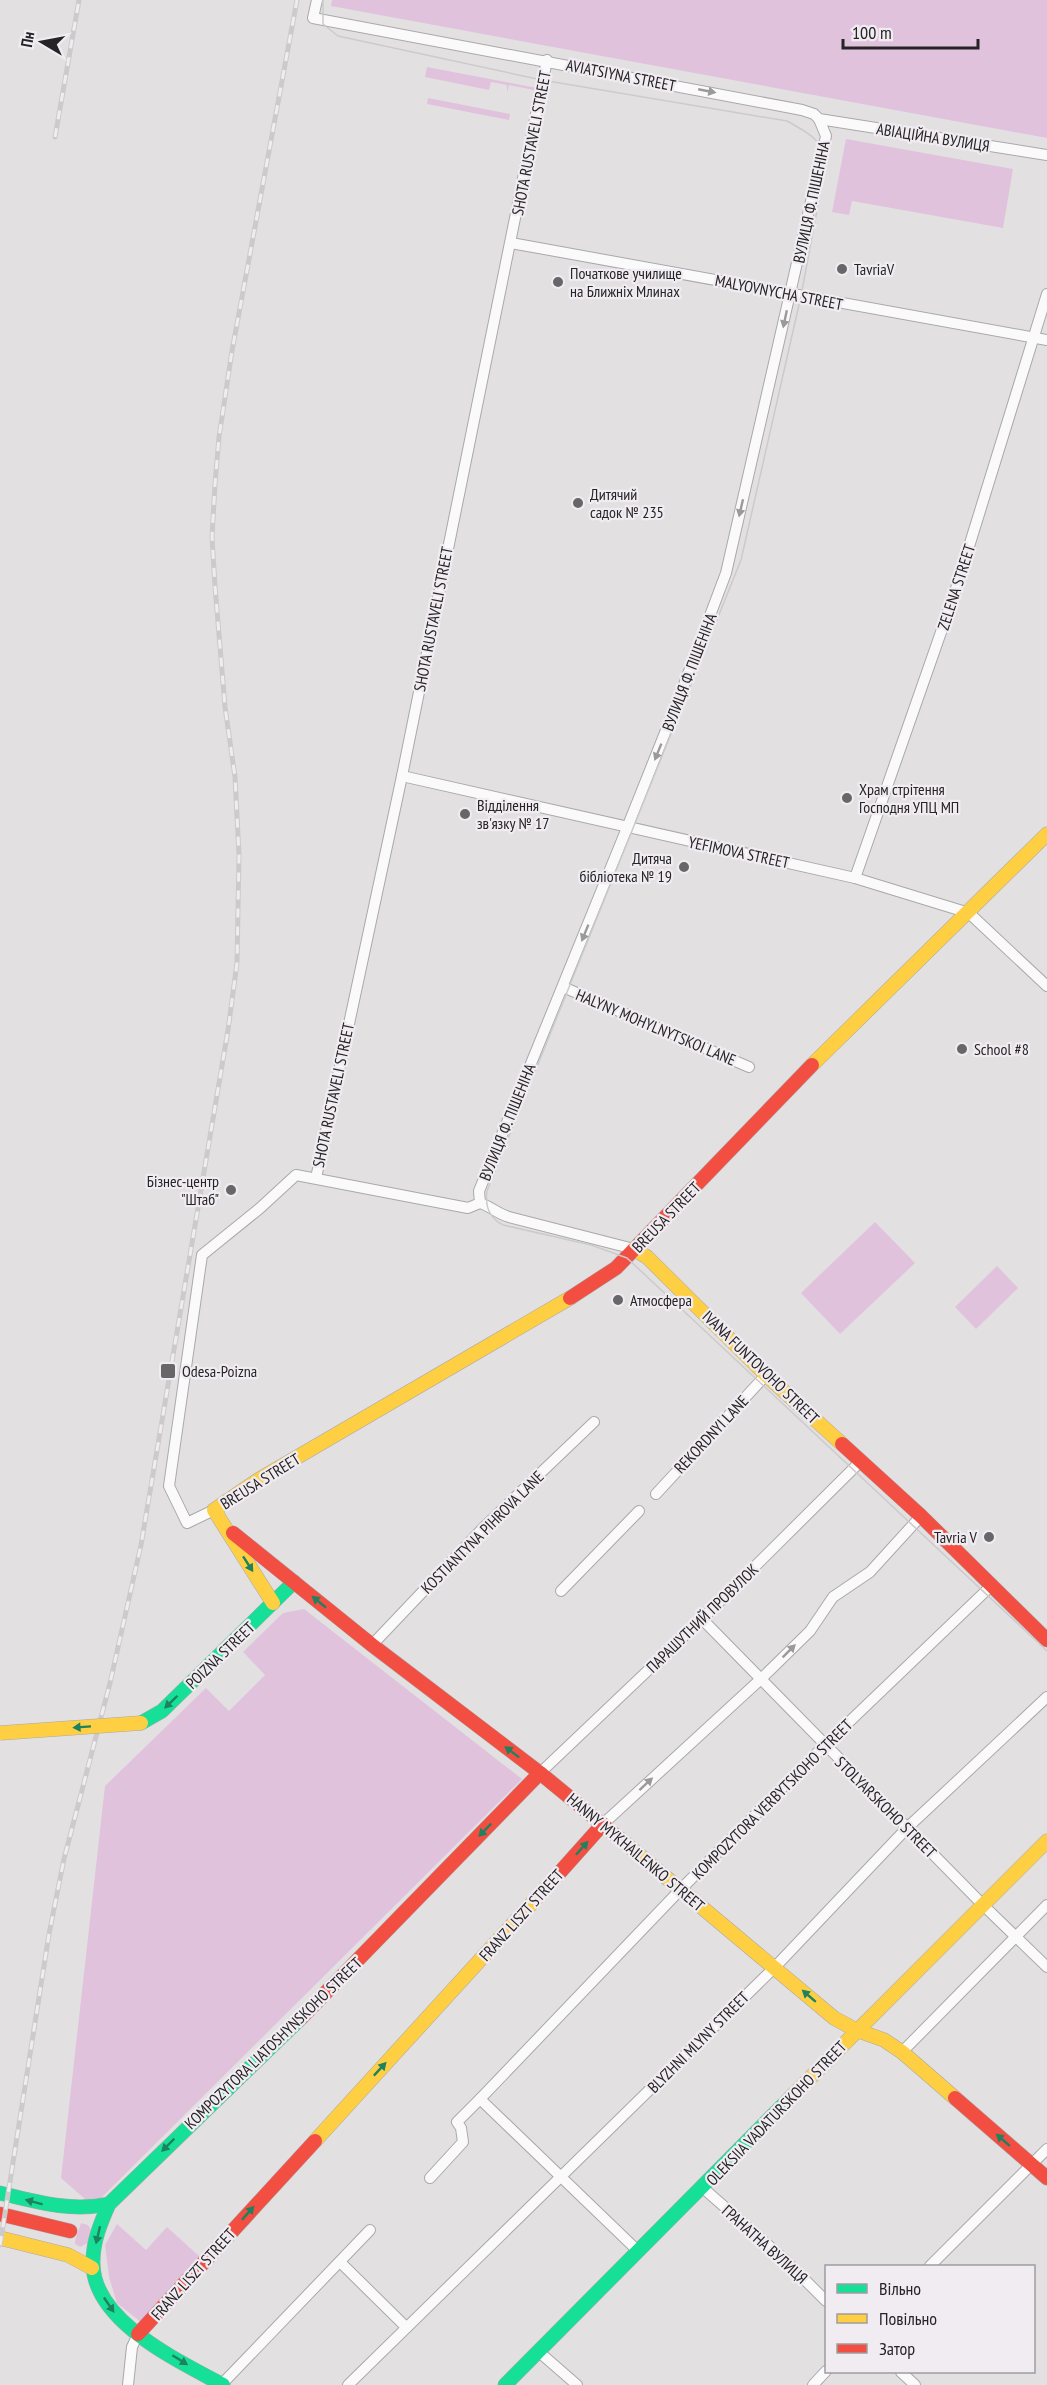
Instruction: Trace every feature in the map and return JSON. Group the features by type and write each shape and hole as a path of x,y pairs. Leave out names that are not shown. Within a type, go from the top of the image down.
{"street":[{"name":"AVIATSIYNA STREET","path":"316,0 313,18 547,60 802,110 814,114 819,119"},
{"name":"SHOTA RUSTAVELI STREET","path":"316,1178 402,776 547,60"},
{"name":"АВІАЦІЙНА ВУЛИЦЯ","path":"819,119 1047,155"},
{"name":"ВУЛИЦЯ Ф. ПІШЕНІНА","path":"480,1203 479,1191 627,828 726,573 826,136 819,119"},
{"name":"MALYOVNYCHA STREET","path":"511,243 1047,340"},
{"name":"ZELENA STREET","path":"855,878 954,595 1047,294"},
{"name":"YEFIMOVA STREET","path":"402,776 855,878 969,913 1047,986"},
{"name":"BREUSA STREET","path":"214,1510 258,1480 600,1280 634,1250 845,1031 969,913 1047,834"},
{"name":"HALYNY MOHYLNYTSKOI LANE","path":"563,987 749,1067"},
{"path":"214,1510 187,1523 169,1486 202,1255 260,1209 297,1175 468,1208 480,1203"},
{"name":"IVANA FUNTOVOHO STREET","path":"480,1203 487,1205 498,1214 634,1250 647,1257 766,1375 921,1516 1047,1640"},
{"name":"REKORDNYI LANE","path":"656,1494 766,1375"},
{"name":"KOSTIANTYNA PIHROVA LANE","path":"372,1645 484,1527 594,1422"},
{"name":"ПАРАШУТНИЙ ПРОВУЛОК","path":"540,1773 702,1619 861,1461"},
{"name":"HANNY MYKHAILENKO STREET","path":"214,1510 273,1603"},
{"path":"561,1592 639,1511"},
{"name":"FRANZ LISZT STREET","path":"138,2334 458,1986 603,1824 762,1678 810,1631 833,1597 870,1572 921,1516"},
{"name":"HANNY MYKHAILENKO STREET","path":"223,1525 372,1645 540,1773 834,2018 856,2030 885,2040 902,2052 1047,2178"},
{"name":"POIZNA STREET","path":"0,1733 141,1723 162,1711 294,1582"},
{"name":"KOMPOZYTORA VERBYTSKOHO STREET","path":"430,2178 463,2142 461,2127 457,2122 681,1889 825,1745 991,1586"},
{"name":"STOLYARSKOHO STREET","path":"702,1619 1047,1967"},
{"name":"BLYZHNI MLYNY STREET","path":"348,2385 775,1967 907,1828 1047,1697"},
{"name":"KOMPOZYTORA LIATOSHYNSKOHO STREET","path":"92,2268 99,2227 109,2204 316,2003 540,1773"},
{"name":"OLEKSIIA VADATURSKOHO STREET","path":"506,2385 703,2188 856,2030 1047,1841"},
{"path":"902,2052 1047,1905"},
{"path":"480,2098 638,2251"},
{"path":"931,2265 1047,2149"},
{"name":"ГРАНАТНА ВУЛИЦЯ","path":"703,2188 783,2259 825,2300"},
{"path":"0,2193 73,2210 109,2204"},
{"path":"57,2252 67,2243 73,2210"},
{"path":"0,2214 70,2231"},
{"path":"0,2238 68,2255 92,2268 105,2300 123,2323 222,2385 370,2230"},
{"path":"340,2262 406,2327"},
{"path":"128,2385 130,2356 138,2334"},
{"path":"538,2351 577,2385"},
{"path":"813,2385 825,2372"},
{"path":"902,2373 915,2385"}],"shaded area":[{"path":"332,0 1047,0 1047,138 331,6"},
{"path":"427,67 537,88 533,107 530,109 534,90 509,85 507,93 507,85 491,82 489,90 425,77"},
{"path":"428,98 510,114 509,120 427,104"},
{"path":"846,139 1013,169 1003,228 852,201 849,215 832,212"},
{"path":"875,1222 915,1263 840,1334 801,1293"},
{"path":"997,1266 1018,1288 976,1329 955,1307"},
{"path":"304,1609 522,1779 93,2206 61,2178 105,1786 206,1688 229,1711 265,1675 243,1652 283,1613"},
{"path":"81,2223 88,2225 91,2230 88,2243 80,2247 75,2244 75,2241"},
{"path":"117,2224 146,2250 167,2227 200,2257 142,2323 117,2303 109,2277 105,2245"}],"tram line":[{"path":"323,0 323,24 338,36 542,80 787,121 812,137 821,147 826,162 801,296 741,560 487,1191 487,1201 491,1215 503,1225 591,1245 627,1258 1047,1651"}],"railway":[{"path":"55,137 79,0"},
{"path":"0,2245 49,1934 64,1859 110,1683 141,1545 228,1030 237,963 239,855 235,777 225,707 215,586 212,537 215,484 219,437 232,351 297,0"}],"traffic: fast":[{"path":"141,1723 162,1711 294,1582"},
{"path":"223,2385 162,2351 122,2320 106,2302 96,2283 93,2261 94,2246 109,2204 302,2017"},
{"path":"505,2385 793,2095"},
{"path":"0,2193 41,2203 68,2206 109,2204"}],"traffic: slow":[{"path":"812,1065 1047,834"},
{"path":"634,1249 647,1257 766,1375 842,1444"},
{"path":"273,1603 214,1510 258,1480 570,1298"},
{"path":"0,1733 141,1723"},
{"path":"619,1838 834,2018 856,2030 884,2040 902,2052 955,2098"},
{"path":"793,2095 1047,1841"},
{"path":"315,2141 553,1880"},
{"path":"0,2238 68,2255 92,2268"}],"traffic: jam":[{"path":"570,1298 616,1268 812,1065"},
{"path":"842,1444 921,1516 1047,1640"},
{"path":"233,1533 372,1645 540,1773 619,1838"},
{"path":"302,2017 540,1773"},
{"path":"553,1880 603,1824"},
{"path":"955,2098 1047,2178"},
{"path":"138,2334 315,2141"},
{"path":"0,2214 70,2231"}],"place":[{"name":"TavriaV","path":"842,269"},
{"name":"Початкове училище на Ближніх Млинах","path":"558,282"},
{"name":"Дитячий садок № 235","path":"578,503"},
{"name":"Храм стрітення Господня УПЦ МП","path":"847,798"},
{"name":"Відділення зв'язку № 17","path":"465,814"},
{"name":"Дитяча бібліотека № 19","path":"684,867"},
{"name":"School #8","path":"962,1049"},
{"name":"Бізнес-центр \"Штаб\"","path":"231,1190"},
{"name":"Атмосфера","path":"618,1300"},
{"name":"Odesa-Poizna","path":"168,1371"},
{"name":"Tavria V","path":"989,1537"}]}
